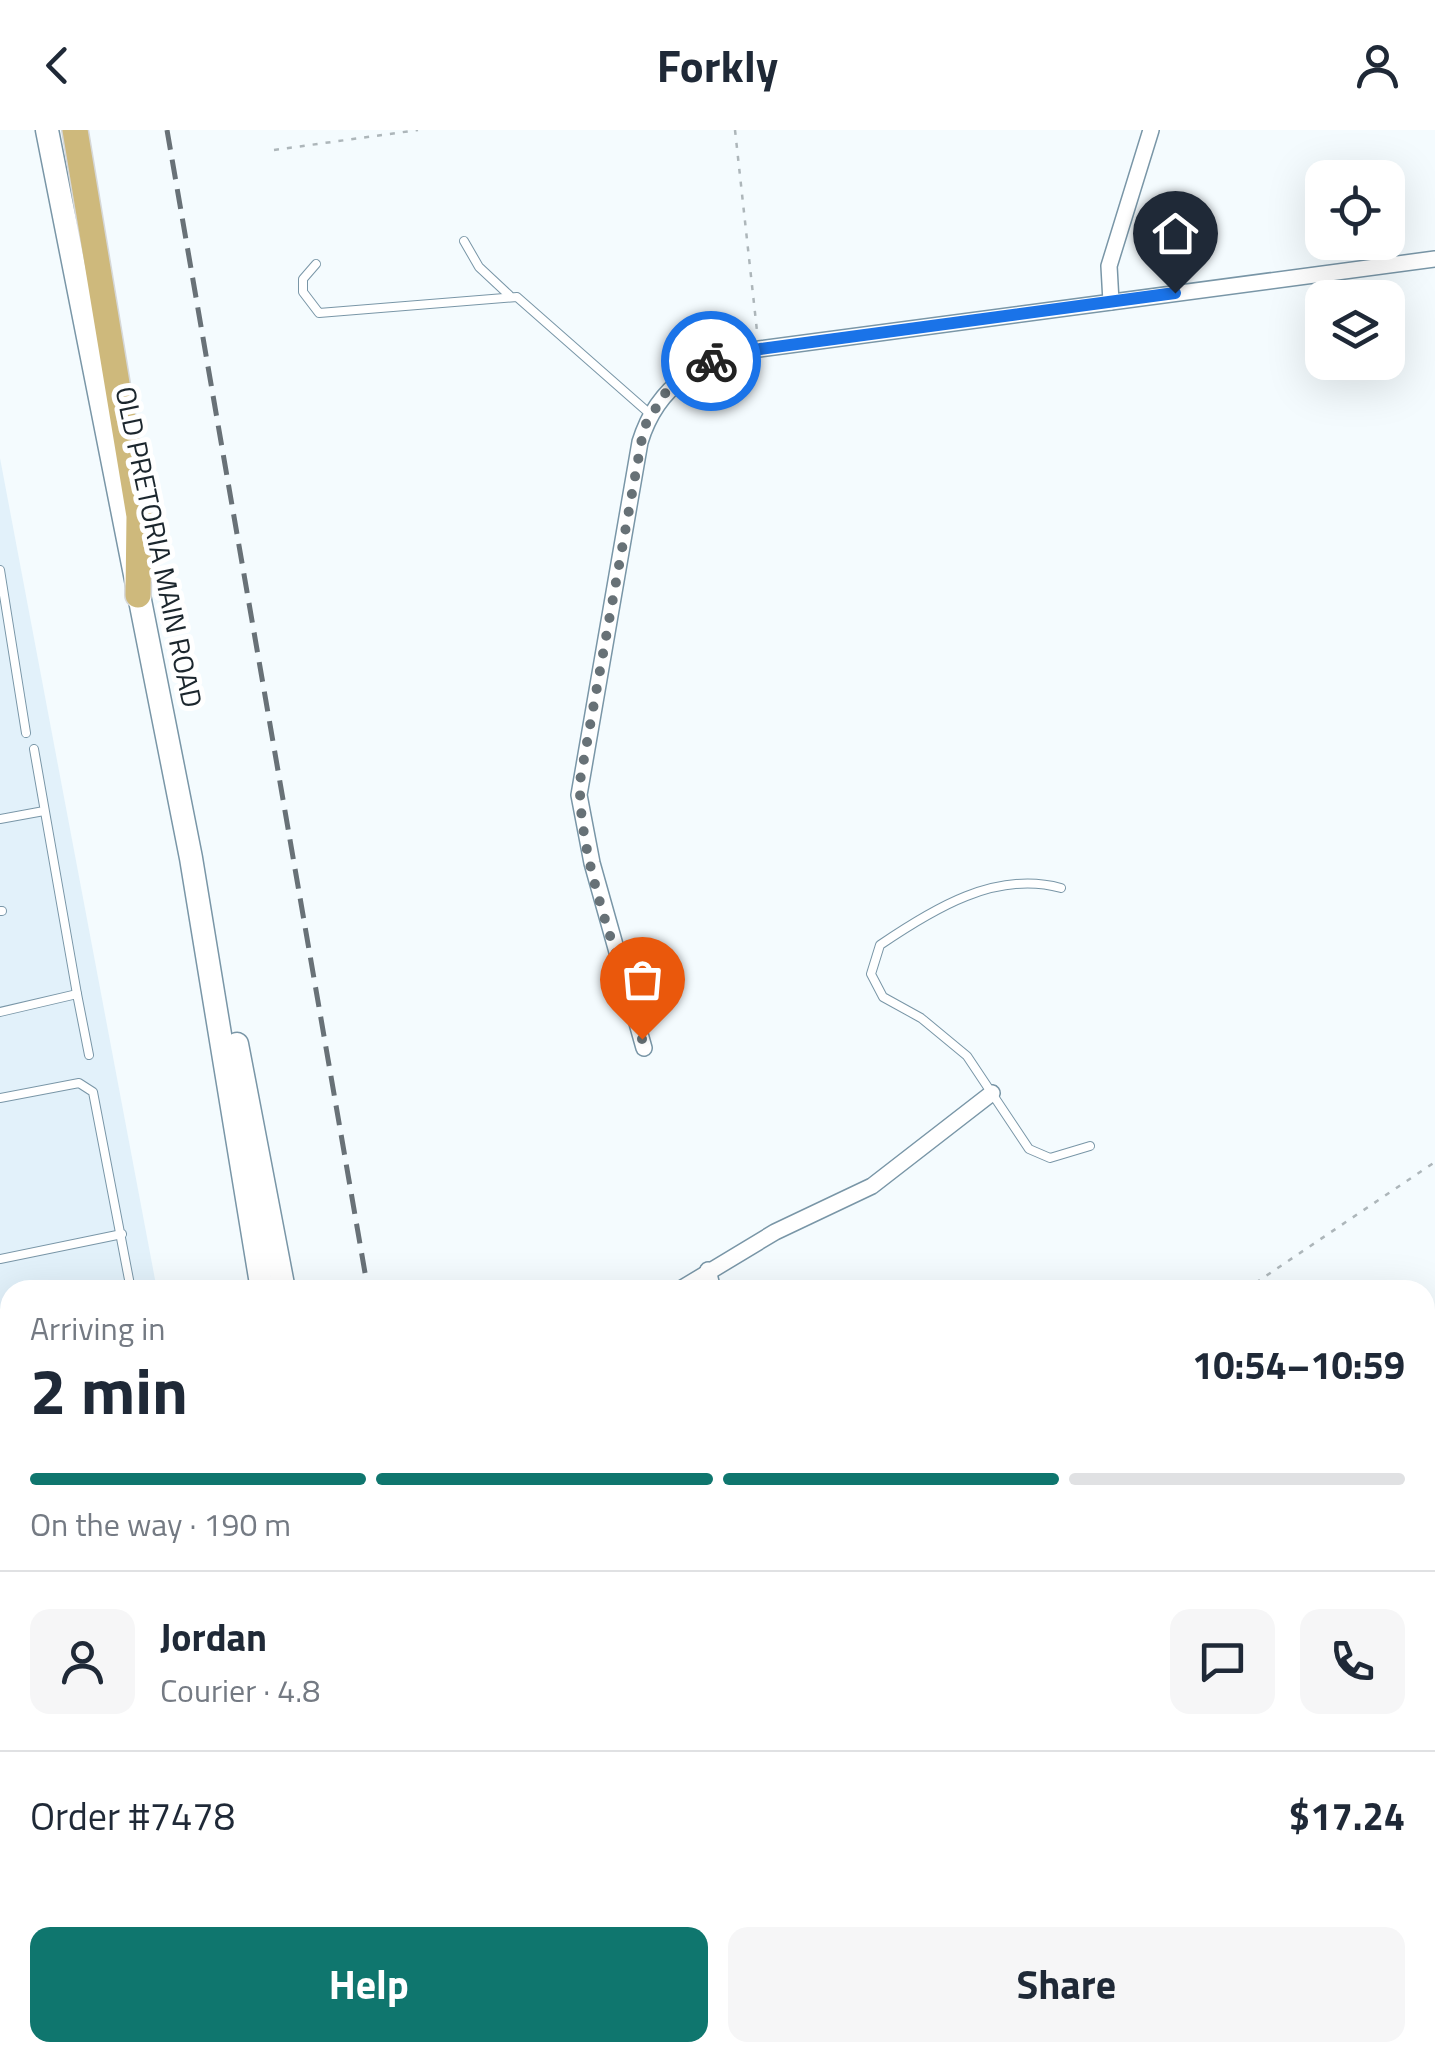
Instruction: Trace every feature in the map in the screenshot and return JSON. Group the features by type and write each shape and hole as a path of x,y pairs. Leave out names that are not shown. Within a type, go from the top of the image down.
{"main road":[{"name":"OLD PRETORIA MAIN ROAD","path":"47,130 212,976 260,1280"},
{"path":"75,130 139,516 138,596"},
{"name":"OLD PRETORIA MAIN ROAD","path":"212,976 230,1008 282,1280"}],"street":[{"path":"1111,302 1108,266 1151,130"},
{"path":"644,1048 592,862 579,795 634,470 650,414 666,392 692,370 728,355 760,349 1435,259"},
{"path":"694,1280 774,1232 872,1186 992,1092"},
{"path":"708,1270 710,1280"}],"lane":[{"path":"464,241 479,267 509,296 525,302 650,414"},
{"path":"316,264 307,269 303,279 304,292 319,314 509,296"},
{"path":"0,570 26,733"},
{"path":"34,749 90,1055"},
{"path":"0,819 44,811"},
{"path":"1061,888 1027,884 984,888 901,932 874,954 871,974 879,994 959,1048 992,1092 1014,1132 1038,1156 1067,1156 1090,1146"},
{"path":"0,1012 78,994"},
{"path":"0,1098 79,1082 94,1092 129,1280"},
{"path":"0,1259 122,1234"}],"path":[{"path":"274,150 418,130"},
{"path":"735,130 760,349"},
{"path":"1259,1280 1435,1162"}],"shaded area":[{"path":"0,458 155,1280 0,1280"}],"railway":[{"path":"167,130 366,1280"}],"way so far":[{"path":"642,1039 592,862 579,802 580,781 644,427 666,392 683,376 711,361"}],"route":[{"path":"711,361 760,349 1175,293"}]}
